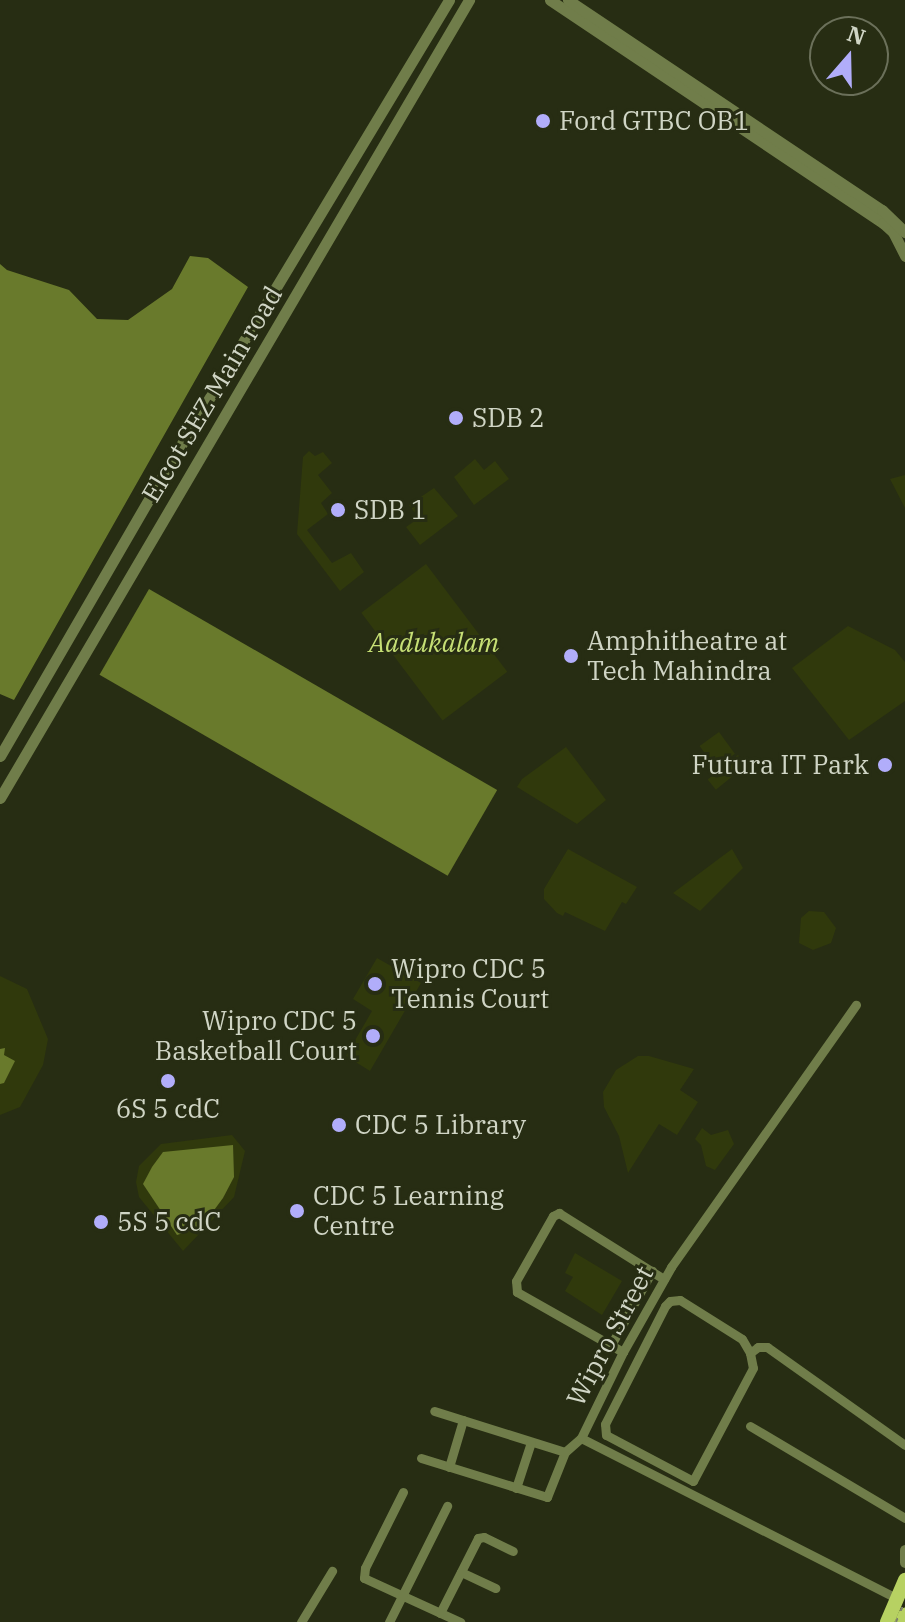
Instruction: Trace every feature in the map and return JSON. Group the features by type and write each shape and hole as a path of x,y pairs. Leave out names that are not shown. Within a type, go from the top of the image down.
{"main road":[{"path":"887,1622 905,1580"},
{"path":"902,1622 905,1615"}],"street":[{"name":"Elcot SEZ Main road","path":"0,798 469,0"},
{"path":"550,0 899,223 905,232"},
{"path":"568,0 865,204 893,232 905,256"},
{"name":"Elcot SEZ Main road","path":"0,756 154,490 448,1"},
{"path":"34,699 53,708"},
{"name":"Wipro Street","path":"856,1005 664,1279 623,1352 581,1438 897,1598"},
{"path":"623,1352 517,1292 516,1281 553,1216 559,1213 664,1279"},
{"path":"611,1345 652,1271"},
{"path":"688,1492 753,1368 750,1353 742,1339 689,1304 670,1301 605,1424 606,1435 693,1481"},
{"path":"750,1353 758,1347 767,1347 905,1445"},
{"path":"434,1411 565,1452"},
{"path":"449,1467 463,1420"},
{"path":"750,1426 905,1518"},
{"path":"421,1458 516,1488 550,1495 565,1452 581,1438"},
{"path":"516,1488 531,1442"},
{"path":"403,1492 364,1578 460,1622"},
{"path":"389,1622 447,1506"},
{"path":"440,1613 480,1537 513,1551"},
{"path":"905,1550 905,1562"},
{"path":"301,1622 332,1571"},
{"path":"461,1572 495,1588"}],"green space":[{"path":"309,451 315,456 323,452 332,463 318,475 332,493 321,503 328,514 307,530 332,563 351,553 364,572 340,591 297,534 303,457"},
{"path":"475,459 484,470 495,461 509,479 474,505 454,477"},
{"path":"905,475 905,508 890,479"},
{"path":"434,488 458,516 420,545 406,527 419,518 409,505"},
{"name":"Aadukalam","path":"426,564 507,672 443,721 361,613"},
{"path":"848,626 895,650 905,662 905,701 849,740 792,668"},
{"path":"719,732 735,754 715,768 700,746"},
{"path":"566,747 606,800 577,824 517,787 522,779"},
{"path":"738,755 746,765 716,790 708,780"},
{"path":"568,849 637,887 626,904 622,902 605,931 565,912 563,916 557,913 544,899 544,889"},
{"path":"732,849 743,868 700,911 673,893"},
{"path":"809,911 824,912 836,928 831,943 813,950 799,943 801,918"},
{"path":"377,958 421,983 370,1071 346,1056 372,1011 353,999"},
{"path":"0,976 27,989 48,1039 43,1065 20,1107 0,1115 4,1049 0,1049"},
{"path":"638,1056 649,1056 694,1069 680,1090 698,1102 677,1135 659,1124 628,1173 619,1136 604,1107 603,1092 616,1070"},
{"path":"702,1128 711,1135 728,1130 734,1144 715,1170 706,1166 701,1145 695,1139"},
{"path":"232,1135 245,1151 234,1197 183,1251 139,1197 136,1182 139,1166 161,1144"},
{"path":"575,1253 622,1281 602,1315 565,1291 573,1277 565,1273"}],"shaded area":[{"path":"190,256 208,258 248,287 14,700 0,694 0,264 7,270 69,290 97,319 128,320 172,289"},
{"path":"149,589 497,790 448,876 100,675"},
{"path":"5,1048 4,1055 15,1061 4,1083 0,1084 0,1049"},
{"path":"233,1145 234,1177 223,1198 209,1217 193,1230 177,1235 143,1184 152,1167 163,1152"}],"railway":[{"path":"896,1622 905,1601"}],"place":[{"name":"Ford GTBC OB1","path":"543,121"},
{"name":"SDB 2","path":"456,418"},
{"name":"SDB 1","path":"338,510"},
{"name":"Amphitheatre at Tech Mahindra","path":"571,656"},
{"name":"Futura IT Park","path":"885,765"},
{"name":"Wipro CDC 5 Tennis Court","path":"375,984"},
{"name":"Wipro CDC 5 Basketball Court","path":"373,1036"},
{"name":"6S 5 cdC","path":"168,1081"},
{"name":"CDC 5 Library","path":"339,1125"},
{"name":"CDC 5 Learning Centre","path":"297,1211"},
{"name":"5S 5 cdC","path":"101,1222"}]}
